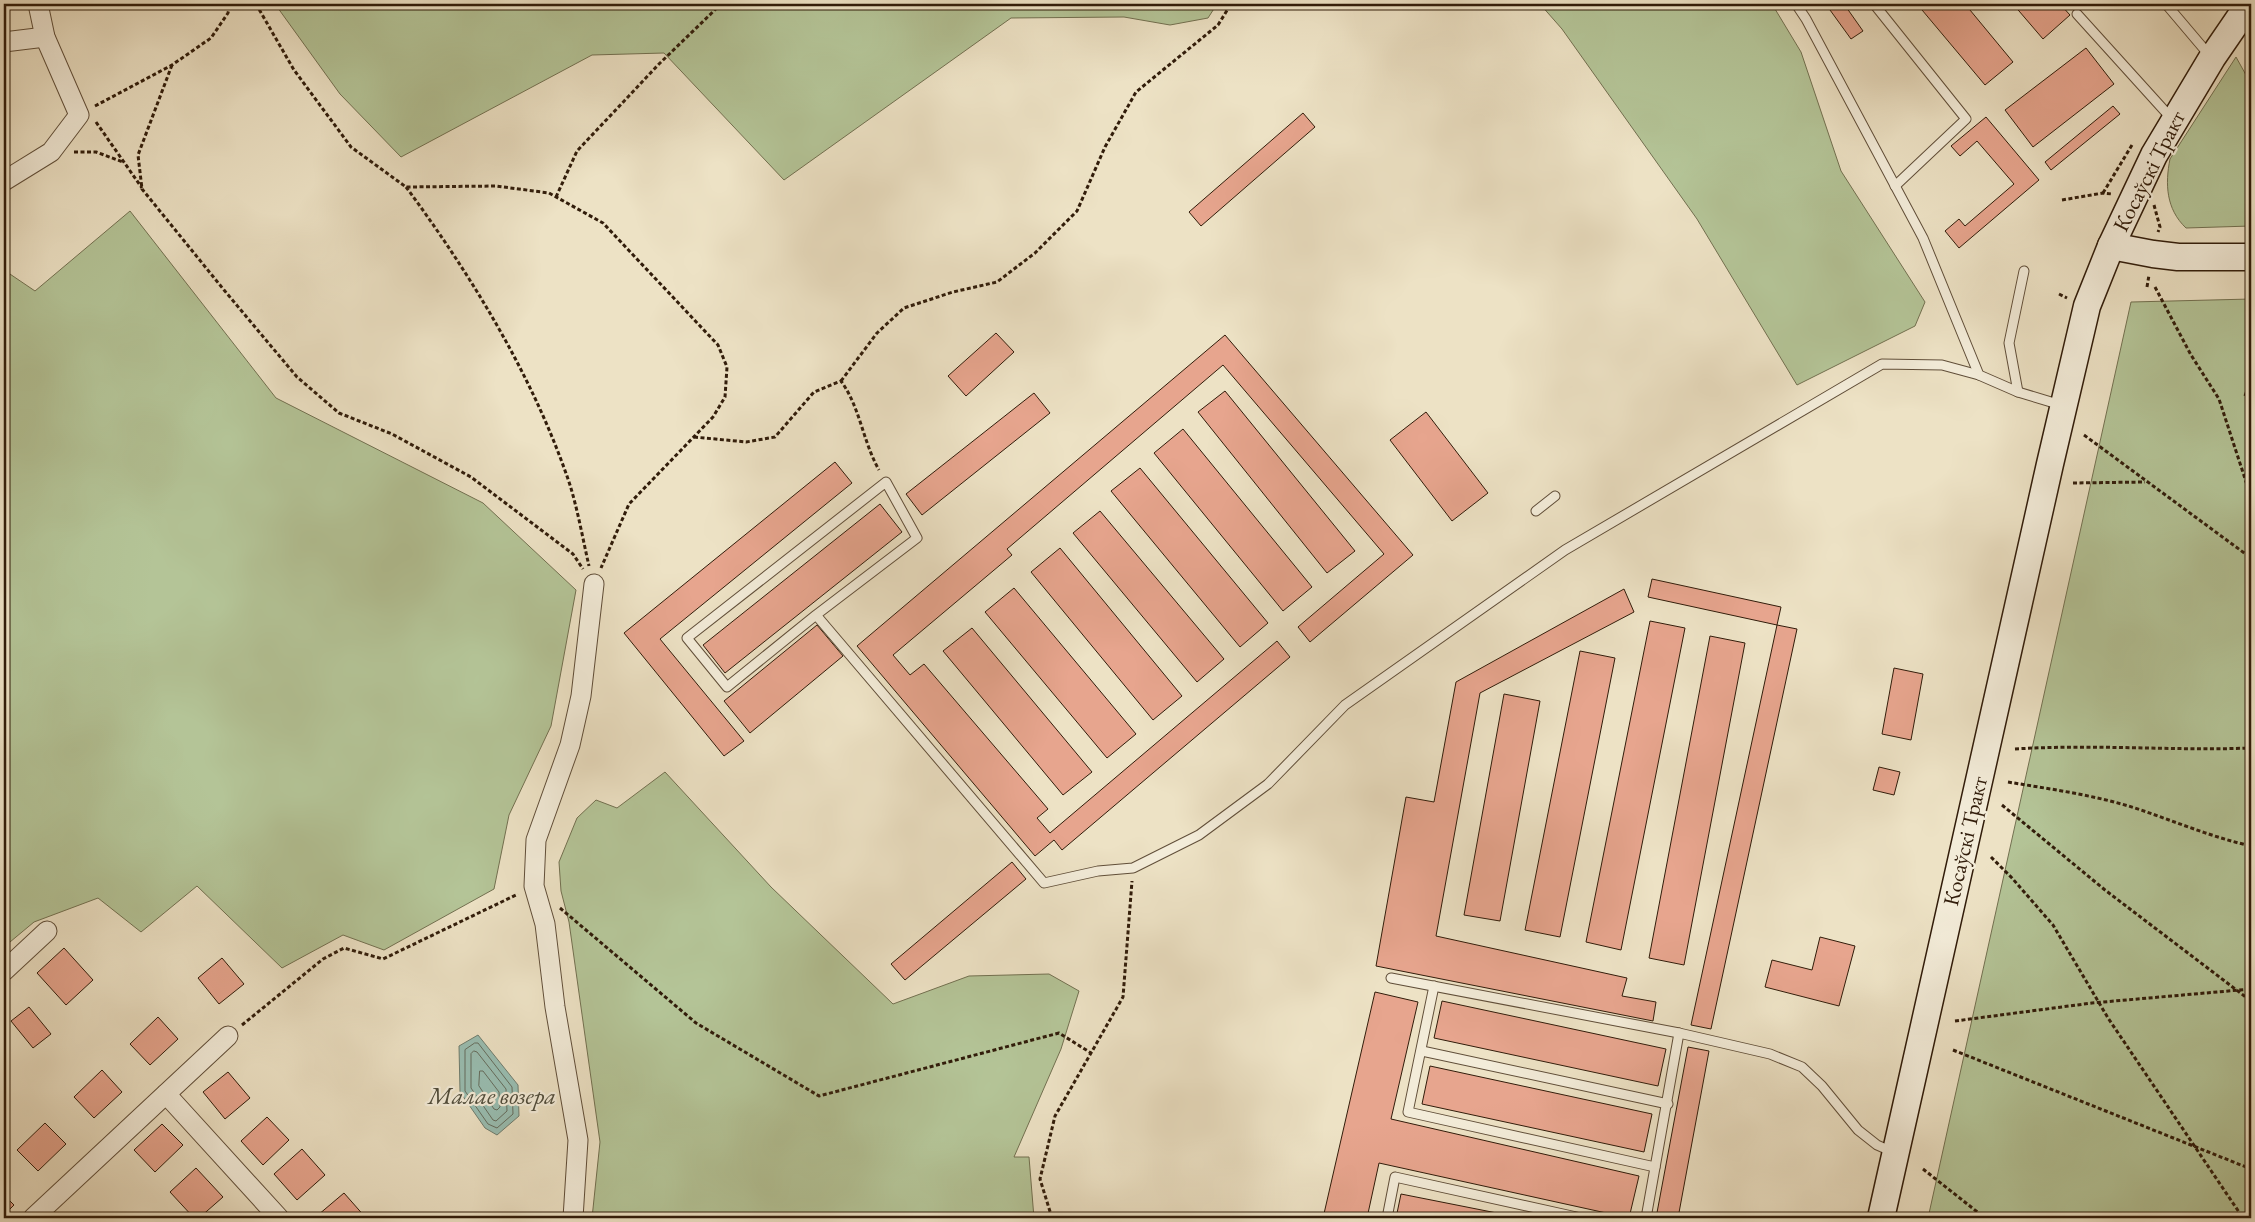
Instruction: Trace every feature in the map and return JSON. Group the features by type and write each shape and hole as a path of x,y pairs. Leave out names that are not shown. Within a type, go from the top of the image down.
{"main road":[{"name":"Косаўскі Тракт","path":"1881,1218 2050,464 2088,306 2112,246 2149,164 2212,58 2248,4"},
{"name":"Косаўскі Тракт","path":"2112,246 2178,257 2251,257"}],"street":[{"path":"4,181 51,152 83,113 45,38 38,4"},
{"path":"4,42 45,38"},
{"path":"573,1218 578,1140 556,1016 545,924 534,886 536,840 570,745 581,696 594,584"},
{"path":"4,971 47,931"},
{"path":"33,1218 228,1036"},
{"path":"166,1094 279,1218"}],"lane":[{"path":"1796,4 1806,18 1923,238 1979,375"},
{"path":"1874,4 1966,119 1895,186"},
{"path":"2166,4 2212,58"},
{"path":"2077,14 2174,121"},
{"path":"2018,392 2008,343 2024,271"},
{"path":"816,615 1044,883 1098,871 1133,868 1199,835 1268,784 1345,705 1565,550 1882,364 1942,364 1979,375 2018,392 2064,406"},
{"path":"886,482 917,538 816,615 727,687 687,638 886,482"},
{"path":"1536,511 1555,496"},
{"path":"1391,978 1679,1033 1770,1054 1802,1067 1822,1086 1858,1130 1877,1146 1896,1153"},
{"path":"1434,986 1422,1052 1408,1112 1655,1167"},
{"path":"1646,1218 1668,1104 1679,1033"},
{"path":"1422,1052 1668,1104"},
{"path":"1387,1218 1395,1177 1581,1218"}],"path":[{"path":"230,4 228,13 211,38 172,65 83,113 124,162 142,189 297,377 339,412 392,434 471,477 573,554 594,584"},
{"path":"256,4 294,70 351,147 406,187 442,236 494,320 535,398 570,486 594,584"},
{"path":"556,197 577,151 660,64 721,4"},
{"path":"694,436 746,442 775,437 814,392 841,381 877,333 904,308 953,292 996,282 1034,253 1077,211 1105,147 1136,92 1218,25 1231,4"},
{"path":"142,189 138,155 172,65"},
{"path":"51,152 96,152 124,162"},
{"path":"406,187 496,186 549,193 603,223 718,345 726,367 725,397 713,416 629,504 594,584"},
{"path":"2155,286 2191,355 2219,399 2251,497"},
{"path":"2245,396 2251,379"},
{"path":"841,381 851,394 870,453 886,482"},
{"path":"2084,436 2251,558"},
{"path":"2073,483 2146,482"},
{"path":"2015,749 2055,746 2251,748"},
{"path":"2008,782 2070,792 2133,808 2225,840 2251,846"},
{"path":"2002,805 2104,890 2251,1001"},
{"path":"1991,857 2012,878 2053,926 2108,1018 2242,1218"},
{"path":"1052,1218 1040,1180 1054,1116 1123,997 1133,868"},
{"path":"228,1036 323,958 344,948 383,959 534,886 696,1023 819,1096 1059,1033 1091,1053"},
{"path":"1955,1022 2092,1003 2251,989"},
{"path":"1953,1050 2251,1169"},
{"path":"1923,1169 1985,1218"}],"green space":[{"path":"275,4 1217,4 1208,18 1170,25 1124,17 1011,18 784,180 664,53 592,55 401,157 340,94"},
{"path":"1540,4 1772,4 1801,52 1841,171 1925,302 1915,326 1797,385 1697,219 1562,29"},
{"path":"2236,57 2251,84 2251,226 2186,228 2174,213 2169,196 2170,159"},
{"path":"130,211 276,398 483,503 576,590 551,726 509,815 494,889 384,950 343,935 282,968 197,886 141,932 98,898 34,922 4,947 4,270 35,291"},
{"path":"2251,299 2251,1218 1928,1218 2131,302"},
{"path":"665,772 771,887 893,1004 969,976 1049,974 1079,991 1061,1049 1014,1157 1029,1157 1034,1218 592,1218 600,1142 569,922 561,891 559,862 577,818 596,800 617,808"}],"water":[{"name":"Малае возера","path":"478,1035 518,1085 519,1116 497,1135 485,1128 460,1092 459,1046"}],"building":[{"path":"1838,4 1844,4 1863,31 1851,39 1830,10"},
{"path":"1917,4 1965,4 2013,62 1985,85"},
{"path":"2013,4 2060,4 2070,15 2043,39"},
{"path":"2086,48 2114,84 2033,147 2005,110"},
{"path":"2113,106 2120,114 2051,170 2045,162"},
{"path":"1303,113 1315,127 1201,226 1189,212"},
{"path":"1986,117 2039,180 1959,248 1945,231 1959,219 1965,226 2014,184 1977,141 1960,156 1951,146"},
{"path":"996,333 1014,352 966,396 948,376"},
{"path":"1225,335 1413,555 1310,642 1298,627 1384,554 1223,365 1007,549 1012,555 893,655 910,675 924,664 1048,809 1037,818 1050,833 1277,641 1290,657 1062,850 1054,840 1035,856 857,646"},
{"path":"1225,391 1355,551 1327,573 1198,412"},
{"path":"1034,393 1050,413 922,515 906,494"},
{"path":"1426,412 1488,493 1452,521 1390,440"},
{"path":"1183,429 1312,587 1283,611 1154,453"},
{"path":"835,462 852,483 660,639 744,741 724,756 624,633"},
{"path":"1140,468 1268,623 1240,647 1111,491"},
{"path":"880,504 902,532 725,673 703,645"},
{"path":"1100,511 1224,659 1197,682 1073,533"},
{"path":"1060,548 1182,696 1153,720 1031,572"},
{"path":"1652,579 1781,607 1777,625 1648,597"},
{"path":"1014,588 1136,734 1107,758 985,612"},
{"path":"1624,589 1634,612 1480,693 1436,936 1627,978 1622,996 1656,1002 1653,1021 1376,966 1406,797 1434,802 1456,682"},
{"path":"1650,621 1685,628 1621,950 1586,942"},
{"path":"817,625 843,656 750,733 724,701"},
{"path":"1777,625 1797,629 1711,1029 1691,1025"},
{"path":"972,628 1092,772 1063,795 943,651"},
{"path":"1710,636 1745,643 1684,965 1649,958"},
{"path":"1580,651 1615,658 1560,937 1525,930"},
{"path":"1894,668 1923,674 1911,740 1882,734"},
{"path":"1504,694 1540,701 1500,921 1464,915"},
{"path":"1879,767 1900,772 1894,795 1873,790"},
{"path":"1012,862 1026,879 905,980 891,964"},
{"path":"1820,937 1855,946 1839,1006 1765,987 1772,960 1812,970"},
{"path":"64,948 93,980 66,1005 37,973"},
{"path":"222,958 244,984 219,1004 198,978"},
{"path":"1375,992 1418,1002 1391,1119 1639,1176 1629,1218 1379,1163 1367,1218 1323,1218"},
{"path":"1442,1001 1666,1049 1658,1086 1434,1038"},
{"path":"29,1007 51,1034 33,1048 11,1021"},
{"path":"158,1017 178,1039 150,1065 130,1044"},
{"path":"1688,1047 1709,1051 1678,1218 1656,1218"},
{"path":"1430,1066 1652,1114 1644,1152 1422,1104"},
{"path":"102,1070 122,1092 94,1118 74,1097"},
{"path":"228,1072 250,1098 225,1119 203,1092"},
{"path":"267,1117 289,1140 263,1165 241,1141"},
{"path":"45,1123 66,1144 38,1171 17,1150"},
{"path":"162,1124 183,1145 155,1172 134,1150"},
{"path":"302,1149 325,1175 297,1200 274,1174"},
{"path":"196,1168 223,1197 199,1218 194,1218 170,1192"},
{"path":"344,1193 366,1218 321,1218 318,1215"},
{"path":"1401,1194 1522,1218 1396,1218"},
{"path":"4,1195 14,1205 4,1215"}]}
